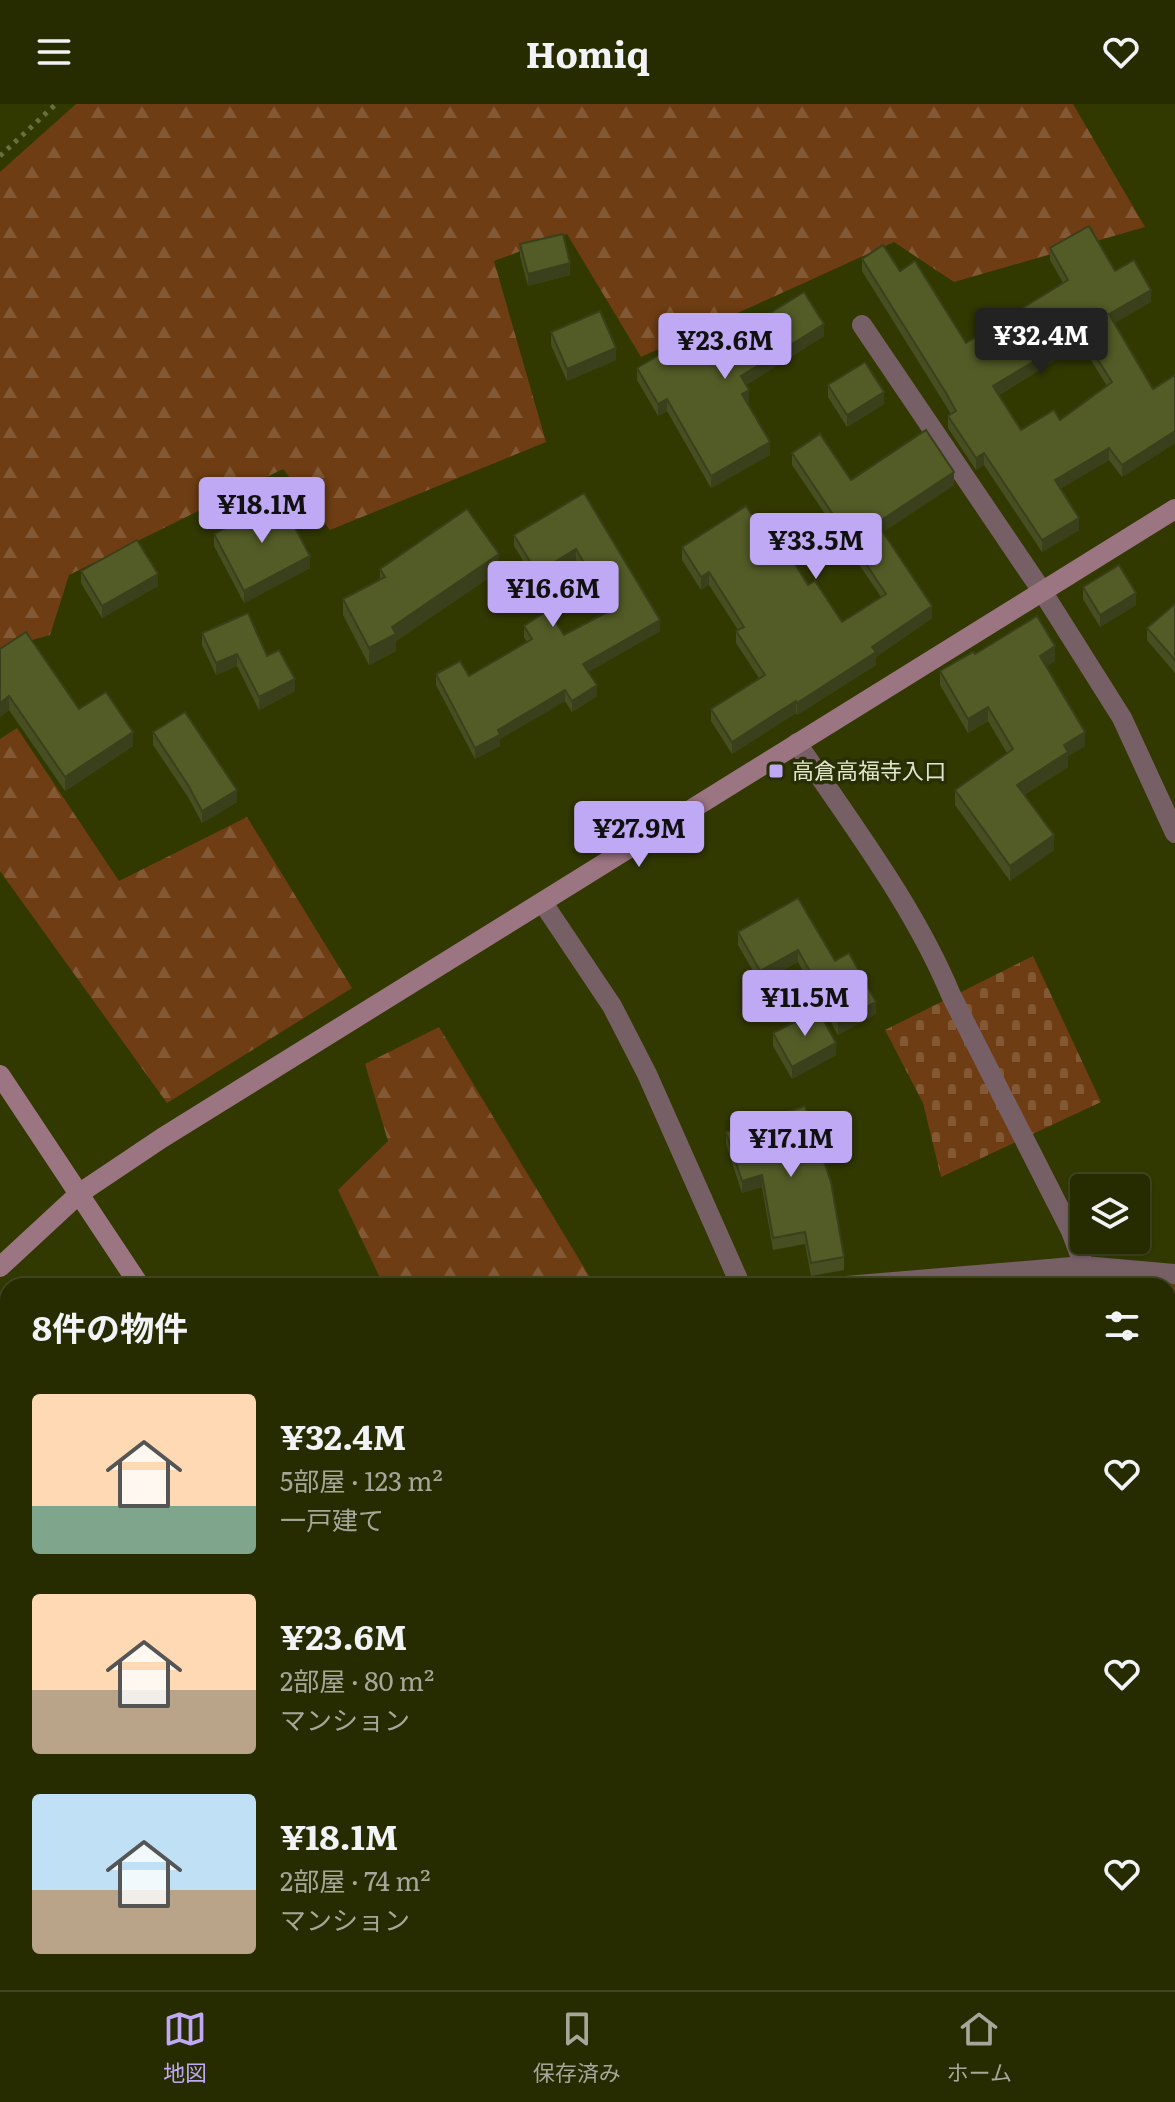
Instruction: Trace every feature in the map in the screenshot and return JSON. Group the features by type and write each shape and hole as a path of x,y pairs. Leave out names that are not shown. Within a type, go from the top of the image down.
{"street":[{"path":"862,325 1042,591 1122,718 1175,833"},
{"path":"0,1267 80,1193 162,1138 1175,509"},
{"path":"797,743 892,884 936,959 951,995 1071,1231 1084,1266"},
{"path":"543,903 612,1006 647,1074 737,1278"},
{"path":"0,1075 135,1278"},
{"path":"941,1278 1084,1266 1175,1274"}],"path":[{"path":"0,156 56,104"}],"green space":[{"path":"76,104 1073,104 1145,227 954,282 894,242 641,357 567,234 494,261 546,442 330,530 283,469 69,575 50,635 0,649 0,172"},
{"path":"17,728 119,881 247,817 352,988 167,1103 0,871 0,739"},
{"path":"1033,956 1101,1102 941,1177 923,1103 885,1030"},
{"path":"439,1027 590,1278 380,1278 338,1190 388,1141 365,1064"},
{"path":"1084,1266 1175,1274 1175,1278 1000,1278"}],"building":[{"path":"1089,226 1115,271 1134,260 1151,290 1109,314 1153,389 1175,375 1175,431 1122,465 1109,448 1055,480 1079,518 1042,540 984,453 976,458 948,416 956,411 862,259 883,245 900,271 915,261 966,343 1068,280 1050,248","holes":["1081,333 1112,382 1060,420 1054,410 1021,430 993,386"]},
{"path":"563,234 570,263 528,274 520,244"},
{"path":"804,292 824,324 741,376 749,390 742,394 770,442 711,476 667,399 658,404 637,368 709,326 720,344"},
{"path":"600,311 616,348 567,369 551,332"},
{"path":"865,362 884,392 847,415 828,385"},
{"path":"926,430 954,472 877,523 932,606 872,647 876,652 732,742 711,709 765,675 736,631 744,627 709,572 701,577 682,547 746,506 778,555 786,550 808,585 815,581 842,622 886,594 792,453 820,434 851,480"},
{"path":"584,493 660,620 583,664 597,685 572,701 565,690 498,730 500,735 475,748 436,674 460,661 469,676 532,639 524,626 548,610 564,635 611,610 576,549 537,573 514,535"},
{"path":"280,499 310,556 244,591 214,534"},
{"path":"467,509 499,554 392,627 396,634 369,648 343,599 385,577 380,569"},
{"path":"137,540 158,574 102,606 81,571"},
{"path":"1119,565 1136,593 1100,615 1083,587"},
{"path":"1175,604 1175,660 1147,628"},
{"path":"248,613 267,656 279,650 295,679 259,697 237,654 216,663 202,633"},
{"path":"1037,616 1055,646 1040,656 1085,732 1064,745 1068,752 1017,785 1054,835 1010,866 955,790 1013,749 988,707 968,719 940,671 973,652 975,654"},
{"path":"26,632 79,709 106,692 133,732 65,777 9,696 0,703 0,649"},
{"path":"185,712 237,790 202,811 153,732"},
{"path":"798,898 835,961 849,953 876,1002 838,1022 798,950 760,971 738,932"},
{"path":"818,1010 836,1043 792,1067 773,1033"},
{"path":"805,1106 831,1182 844,1257 811,1263 805,1232 773,1238 762,1175 742,1181 726,1132"}],"place":[{"name":"高倉高福寺入口","path":"776,771"}]}
